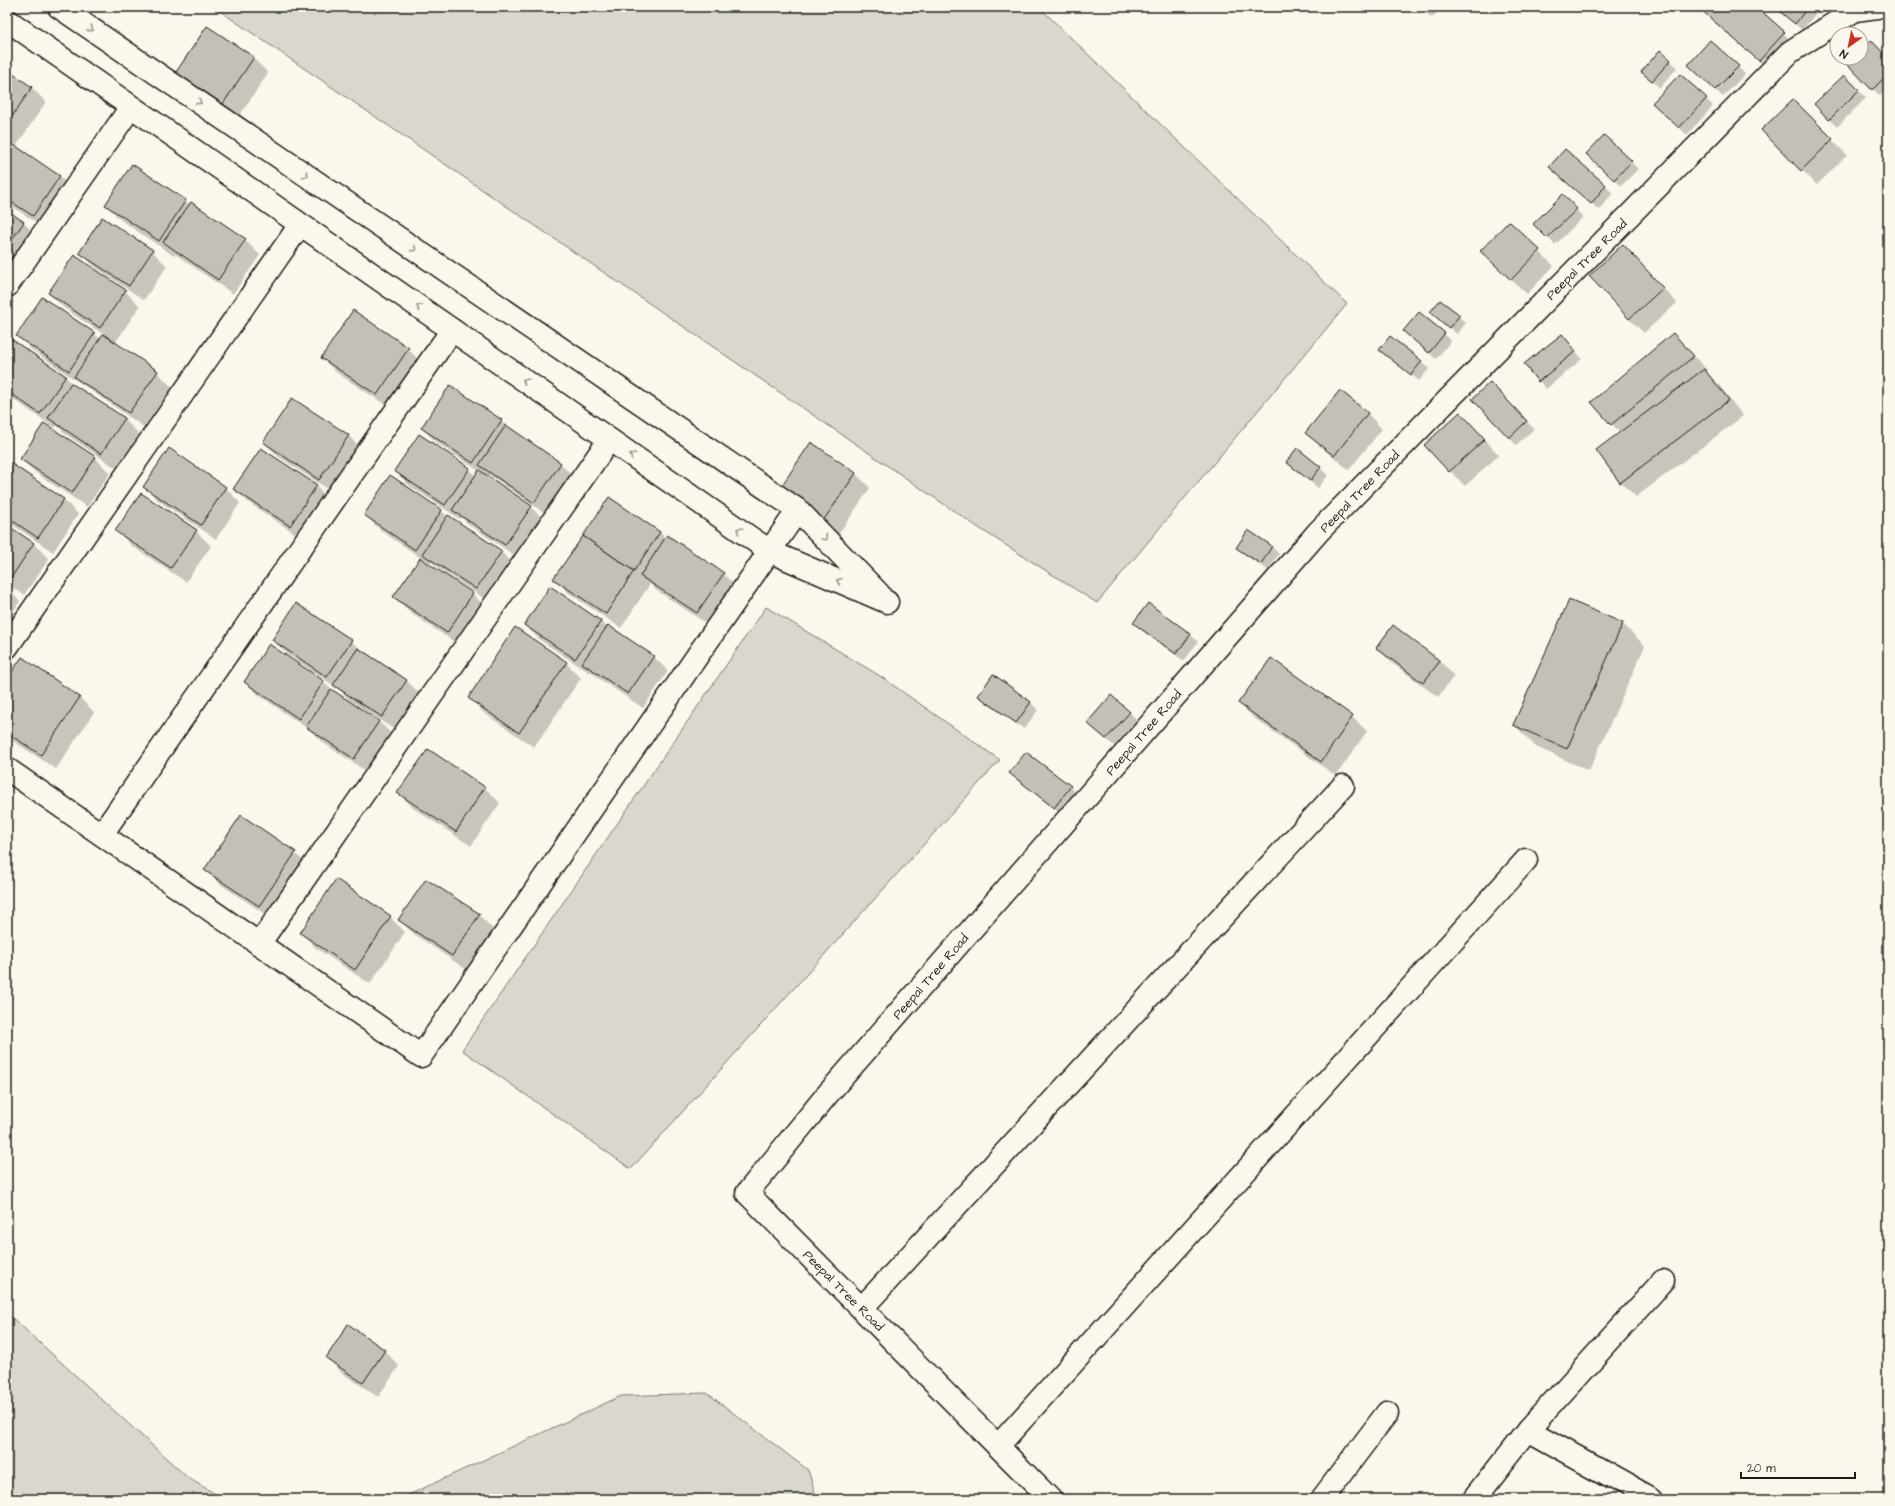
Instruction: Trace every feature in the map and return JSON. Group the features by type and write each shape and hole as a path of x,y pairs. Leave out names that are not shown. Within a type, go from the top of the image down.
{"street":[{"path":"7,20 771,552 887,602 798,510 59,7"},
{"name":"Peepal Tree Road","path":"1050,1499 748,1193 826,1096 1319,531 1790,52 1855,10 1877,7"},
{"path":"7,286 131,107"},
{"path":"7,647 300,225"},
{"path":"102,834 452,330"},
{"path":"259,944 609,440"},
{"path":"7,769 421,1056 771,552 798,510"},
{"path":"862,1308 1343,786"},
{"path":"998,1446 1526,860"},
{"path":"1474,1499 1528,1430 1663,1281"},
{"path":"1322,1499 1387,1413"},
{"path":"1528,1430 1652,1499"}],"shaded area":[{"path":"214,7 1039,7 1347,304 1097,603 982,530"},
{"path":"766,607 880,676 1000,760 631,1169 462,1050"},
{"path":"7,1313 188,1478 224,1499 7,1499"},
{"path":"707,1393 808,1470 817,1499 400,1499 621,1396"}],"building":[{"path":"1702,7 1757,7 1785,32 1759,61 1700,9"},
{"path":"1774,7 1808,7 1795,24"},
{"path":"207,26 254,57 219,110 172,78"},
{"path":"1710,40 1739,66 1715,90 1688,65"},
{"path":"1871,40 1888,58 1888,74 1872,90 1849,66 1869,66 1869,42"},
{"path":"1660,50 1671,60 1652,81 1641,72"},
{"path":"7,70 32,87 7,124"},
{"path":"1680,74 1707,98 1679,128 1652,103"},
{"path":"1844,75 1859,90 1829,120 1814,104"},
{"path":"1793,99 1833,139 1801,171 1761,130"},
{"path":"1604,135 1632,161 1614,180 1586,154"},
{"path":"7,140 60,176 33,216 7,199"},
{"path":"1565,149 1606,185 1591,204 1549,167"},
{"path":"132,164 186,200 159,241 105,205"},
{"path":"1563,194 1577,209 1547,238 1533,224"},
{"path":"191,202 246,239 218,280 163,242"},
{"path":"7,210 24,222 7,247"},
{"path":"102,217 153,250 129,286 79,253"},
{"path":"1509,221 1540,250 1511,280 1480,251"},
{"path":"1623,244 1663,288 1629,319 1589,276"},
{"path":"74,255 126,290 100,328 48,293"},
{"path":"42,297 95,333 69,371 16,336"},
{"path":"1440,300 1460,315 1449,328 1430,312"},
{"path":"353,310 409,348 377,395 321,358"},
{"path":"1419,312 1445,333 1429,353 1403,331"},
{"path":"1673,333 1694,356 1611,425 1591,402"},
{"path":"103,334 158,371 129,413 74,377"},
{"path":"1562,334 1576,351 1538,382 1524,364"},
{"path":"1390,336 1422,361 1411,375 1379,350"},
{"path":"11,339 66,376 40,414 7,391 7,344"},
{"path":"1704,369 1729,400 1620,483 1596,450"},
{"path":"1490,382 1527,421 1509,438 1472,399"},
{"path":"71,383 125,418 101,454 48,418"},
{"path":"450,385 502,420 473,463 421,428"},
{"path":"1340,390 1368,413 1334,456 1305,433"},
{"path":"292,398 349,435 319,480 263,442"},
{"path":"1460,412 1485,439 1449,472 1424,445"},
{"path":"44,423 96,457 72,493 20,459"},
{"path":"506,425 561,463 534,503 479,465"},
{"path":"419,434 470,468 445,505 394,471"},
{"path":"811,442 856,473 823,521 778,491"},
{"path":"169,448 226,487 201,525 143,487"},
{"path":"261,448 317,485 290,526 233,489"},
{"path":"1297,448 1321,467 1310,481 1286,462"},
{"path":"9,462 64,499 38,538 7,517 7,465"},
{"path":"479,470 532,506 505,545 452,510"},
{"path":"390,475 442,510 415,550 364,515"},
{"path":"141,493 197,530 171,568 115,531"},
{"path":"609,497 660,532 634,571 583,536"},
{"path":"448,515 502,551 476,589 422,554"},
{"path":"7,525 34,543 9,581 7,580"},
{"path":"1248,530 1272,546 1261,564 1236,548"},
{"path":"667,535 724,573 697,613 640,576"},
{"path":"583,536 634,571 606,614 553,579"},
{"path":"420,558 473,593 447,633 393,597"},
{"path":"550,586 601,621 575,659 524,625"},
{"path":"1569,600 1623,623 1567,749 1513,725"},
{"path":"296,603 352,640 327,677 272,640"},
{"path":"1148,603 1191,634 1176,654 1133,623"},
{"path":"608,625 654,656 628,694 582,663"},
{"path":"1393,625 1440,661 1423,683 1376,648"},
{"path":"515,627 567,662 519,733 468,698"},
{"path":"269,644 324,681 299,719 244,682"},
{"path":"358,648 407,680 382,717 333,685"},
{"path":"22,657 80,697 41,755 7,733 7,679"},
{"path":"1271,658 1353,716 1321,762 1238,703"},
{"path":"993,674 1031,702 1016,723 978,696"},
{"path":"331,689 379,721 354,759 306,727"},
{"path":"1111,695 1130,712 1106,739 1087,723"},
{"path":"428,749 485,787 456,832 397,793"},
{"path":"1026,752 1071,786 1054,808 1009,773"},
{"path":"241,815 296,852 259,906 204,870"},
{"path":"336,879 391,916 355,970 300,933"},
{"path":"426,879 480,914 452,956 398,920"},
{"path":"348,1324 385,1350 363,1383 326,1358"}]}
